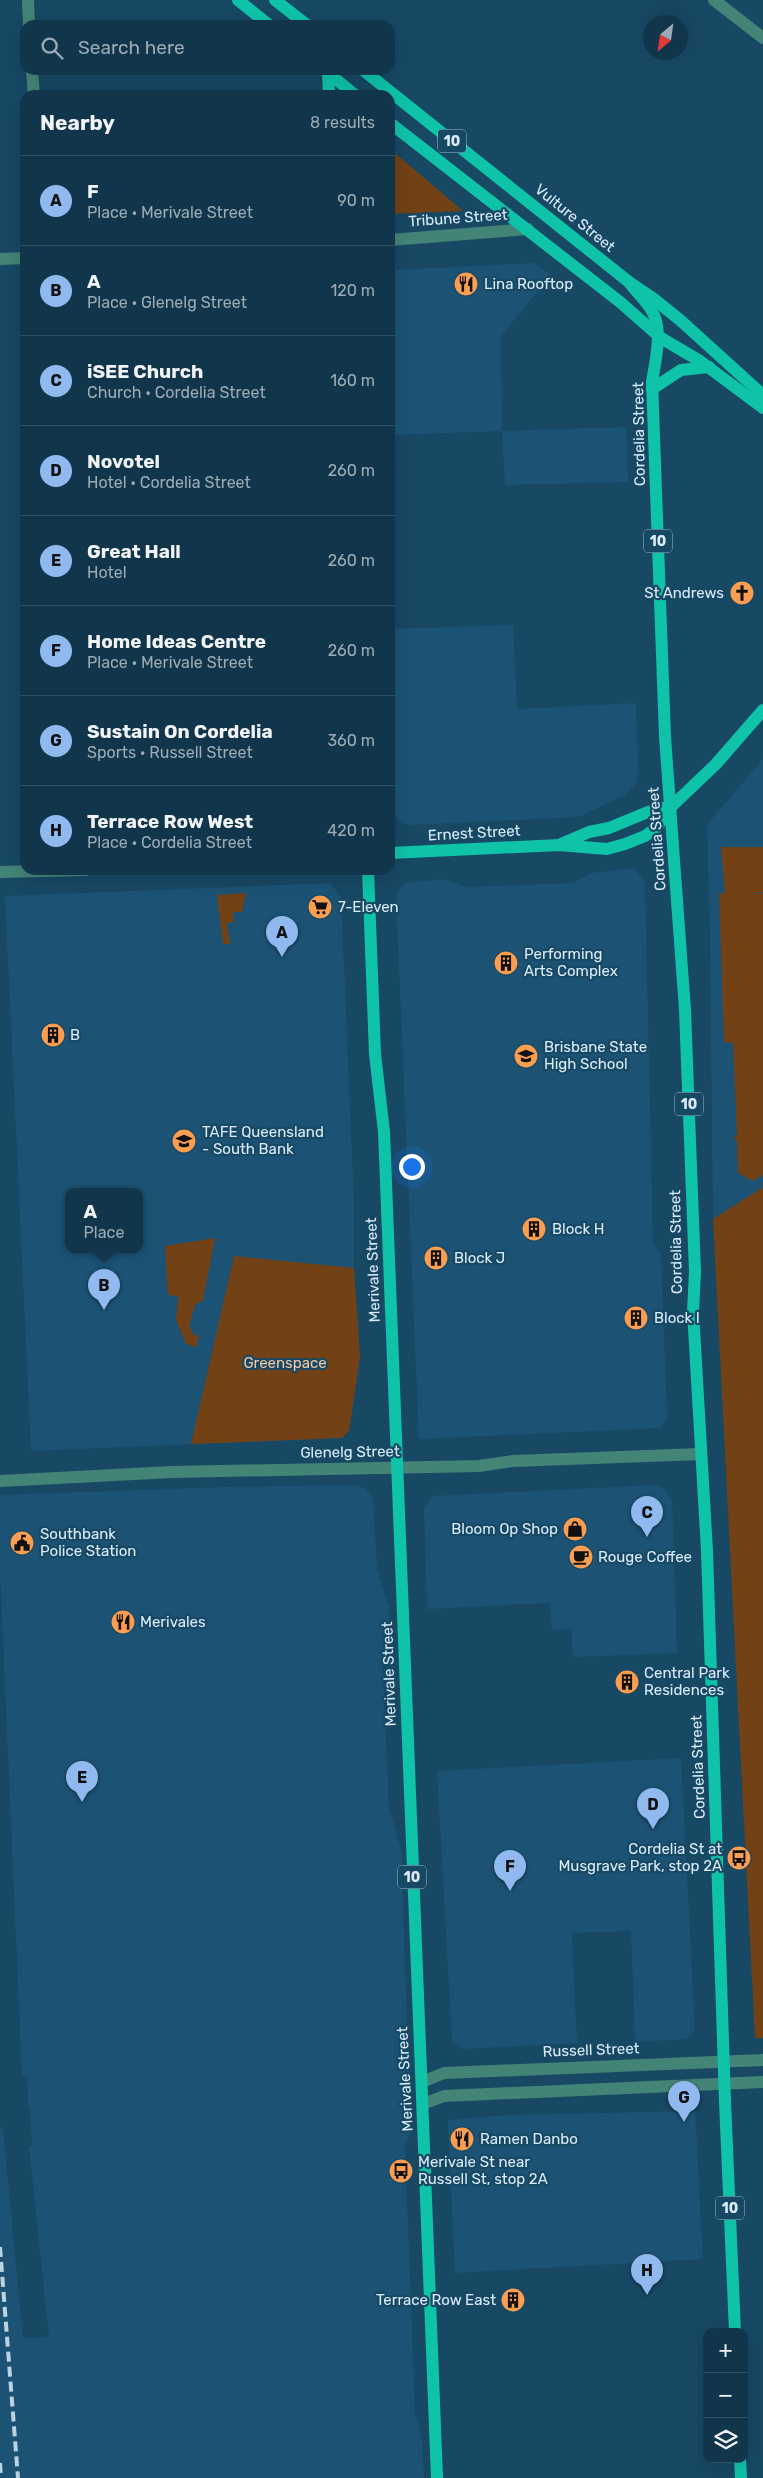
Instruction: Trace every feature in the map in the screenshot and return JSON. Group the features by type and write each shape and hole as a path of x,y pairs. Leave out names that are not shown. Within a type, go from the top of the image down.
{"main road":[{"path":"238,0 263,20"},
{"path":"275,0 301,20"},
{"path":"326,75 328,90"},
{"path":"331,75 349,90"},
{"name":"Vulture Street","path":"370,75 389,90"},
{"name":"Vulture Street","path":"395,95 629,282 680,320 763,395"},
{"name":"10","path":"395,127 620,302 656,334"},
{"name":"Cordelia Street","path":"629,282 653,313 656,334 652,389 665,736 672,806 685,1010 695,1272 693,1310 707,1551 724,2084 735,2328"},
{"path":"656,334 708,368 763,408"},
{"path":"652,389 681,370 708,368"},
{"name":"Ernest Street","path":"395,853 559,844 595,849 621,846 651,832 672,806 716,764 763,710"},
{"name":"Ernest Street","path":"559,844 589,832 609,828 648,812 672,806"},
{"name":"Merivale Street","path":"368,875 375,1054 384,1132 437,2478"},
{"path":"740,2463 741,2478"}],"street":[{"path":"28,0 29,20"},
{"path":"714,0 763,38"},
{"path":"32,75 34,90"},
{"name":"Tribune Street","path":"395,240 528,229"},
{"path":"0,258 20,258"},
{"path":"0,872 20,871"},
{"name":"Glenelg Street","path":"0,1481 172,1472 480,1466 513,1461 701,1454"},
{"name":"Russell Street","path":"422,2082 444,2073 763,2060"},
{"path":"423,2104 444,2096 763,2082"}],"shaded area":[{"path":"535,263 551,275 501,336 502,431 395,435 395,270"},
{"path":"626,427 628,482 505,485 502,431"},
{"path":"513,625 517,709 636,703 637,782 625,795 579,817 409,825 401,823 395,814 395,629"},
{"path":"763,759 763,1187 713,1219 707,825"},
{"name":"Brisbane State High School","path":"633,868 645,881 653,1243 661,1254 667,1419 660,1428 419,1439 396,895 405,883 443,879 467,887 573,883 591,873"},
{"name":"TAFE Queensland - South Bank","path":"330,883 341,897 354,1202 354,1268 360,1357 349,1431 342,1438 31,1451 5,896"},
{"path":"354,1485 365,1488 373,1497 377,1569 389,1608 390,1629 382,1654 389,1807 401,1850 411,2133 405,2145 415,2413 422,2439 424,2478 0,2478 0,2127 2,2127 4,2139 23,2338 49,2337 29,2146 32,2146 27,2076 22,2076 0,1572 0,1495 226,1487"},
{"path":"655,1485 665,1489 672,1500 677,1653 573,1657 571,1629 552,1630 550,1603 427,1609 424,1508 432,1496"},
{"path":"681,1758 695,2030 687,2039 635,2042 631,1931 572,1933 577,2043 462,2049 452,2040 437,1771"},
{"path":"695,2111 703,2259 455,2273 448,2120 509,2115"}],"green space":[{"path":"395,153 463,211 395,214"},
{"path":"721,847 763,847 763,892 752,892 763,893 763,1175 753,1181 738,1173 737,1142 734,1137 737,1135 733,1043 724,1042 719,894 725,893"},
{"path":"246,893 242,912 233,912 234,922 227,923 230,944 223,944 217,895"},
{"path":"763,1187 763,2038 755,2038 713,1219"},
{"path":"215,1238 203,1300 195,1305 189,1326 193,1334 199,1336 196,1347 186,1344 176,1320 178,1296 168,1295 165,1246"},
{"name":"Greenspace","path":"234,1256 354,1268 360,1357 349,1431 342,1438 191,1444"}],"railway":[{"path":"0,2247 18,2478"},
{"path":"0,2463 1,2478"}],"place":[{"name":"Lina Rooftop","path":"466,284"},
{"name":"St Andrews","path":"742,593"},
{"name":"7-Eleven","path":"320,907"},
{"name":"F","path":"282,957"},
{"name":"Performing Arts Complex","path":"506,963"},
{"name":"B","path":"53,1035"},
{"name":"Brisbane State High School","path":"526,1056"},
{"name":"TAFE Queensland - South Bank","path":"184,1141"},
{"name":"Block H","path":"534,1229"},
{"name":"Block J","path":"436,1258"},
{"name":"A","path":"104,1310"},
{"name":"Block I","path":"636,1318"},
{"name":"Bloom Op Shop","path":"575,1529"},
{"name":"iSEE Church","path":"647,1537"},
{"name":"Southbank Police Station","path":"22,1543"},
{"name":"Rouge Coffee","path":"581,1557"},
{"name":"Merivales","path":"123,1622"},
{"name":"Central Park Residences","path":"627,1682"},
{"name":"Great Hall","path":"82,1802"},
{"name":"Novotel","path":"653,1829"},
{"name":"Cordelia St at Musgrave Park, stop 2A","path":"739,1858"},
{"name":"Home Ideas Centre","path":"510,1891"},
{"name":"Sustain On Cordelia","path":"684,2122"},
{"name":"Ramen Danbo","path":"462,2139"},
{"name":"Merivale St near Russell St, stop 2A","path":"401,2171"},
{"name":"Terrace Row West","path":"647,2295"},
{"name":"Terrace Row East","path":"513,2300"}]}
